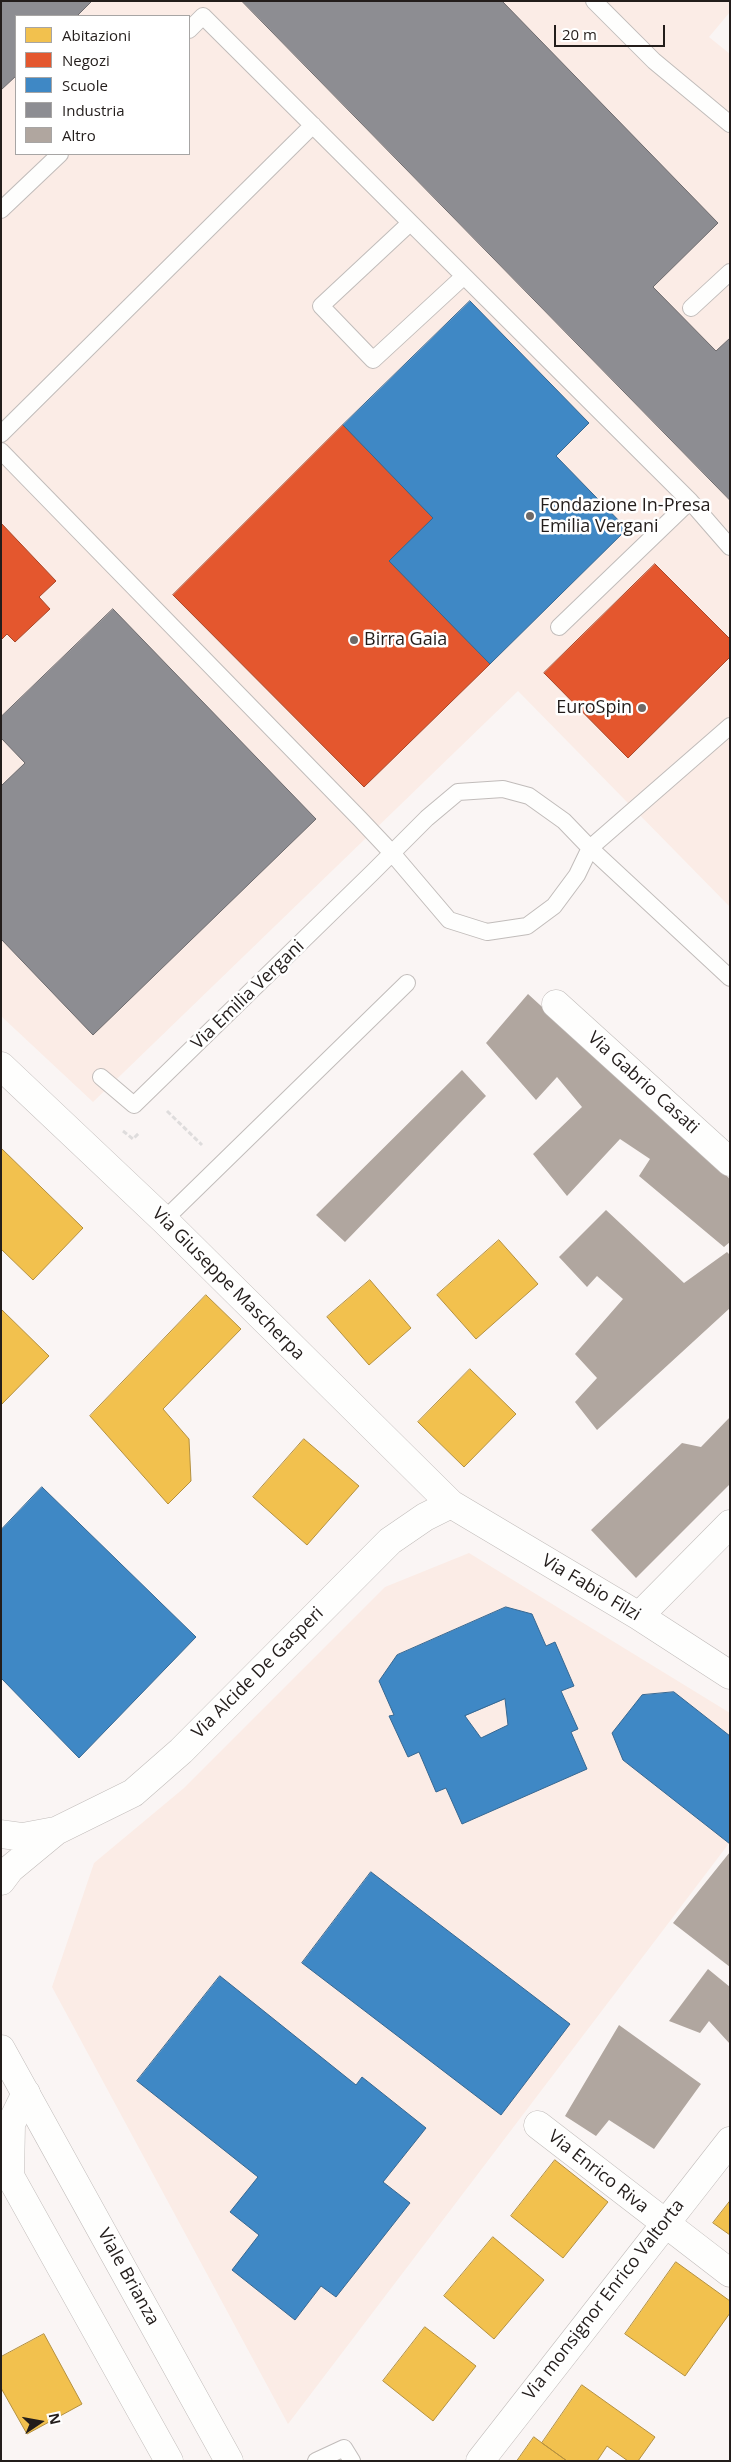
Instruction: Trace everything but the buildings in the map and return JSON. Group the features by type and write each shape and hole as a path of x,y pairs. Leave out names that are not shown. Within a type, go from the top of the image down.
{"street":[{"name":"Via Gabrio Casati","path":"556,1004 730,1162"},
{"name":"Via Giuseppe Mascherpa","path":"1,1066 164,1220 451,1504"},
{"name":"Via Fabio Filzi","path":"451,1504 639,1616 730,1675"},
{"name":"Via Alcide De Gasperi","path":"1,1881 10,1869 56,1831 133,1793 181,1751 390,1540 425,1517 451,1504"},
{"path":"639,1616 730,1524"},
{"name":"Via Alcide De Gasperi","path":"1,1834 22,1837 56,1831"},
{"name":"Viale Brianza","path":"1,2049 229,2461"},
{"path":"26,2093 11,2124 10,2176 169,2461"},
{"name":"Via Enrico Riva","path":"538,2125 730,2273"},
{"name":"Via monsignor Enrico Valtorta","path":"480,2461 730,2141"}],"lane":[{"path":"594,1 654,61 730,124"},
{"path":"190,29 203,16 690,501 730,547"},
{"path":"1,434 313,125"},
{"path":"1,210 59,155"},
{"path":"410,223 321,306 373,360 463,277"},
{"path":"692,308 730,272"},
{"path":"1,451 392,853 449,920 487,932 527,926 554,906 577,875 590,848 730,726"},
{"path":"559,627 690,501"},
{"name":"Via Emilia Vergani","path":"101,1077 134,1105 427,818 458,792 503,789 529,796 564,821 590,848 730,978"},
{"path":"164,1220 407,983"},
{"path":"316,2461 348,2454"}],"path":[{"path":"149,1092 220,1164"}],"shaded area":[{"path":"1,1 730,1 730,12 709,37 730,54 730,907 518,691 93,1102 1,1016"},
{"path":"469,1553 730,1713 730,1842 288,2424 52,1987 94,1863 184,1788 385,1587"}],"place":[{"name":"Fondazione In-Presa Emilia Vergani","path":"530,516"},
{"name":"Birra Gaia","path":"354,640"},
{"name":"EuroSpin","path":"642,708"}]}
